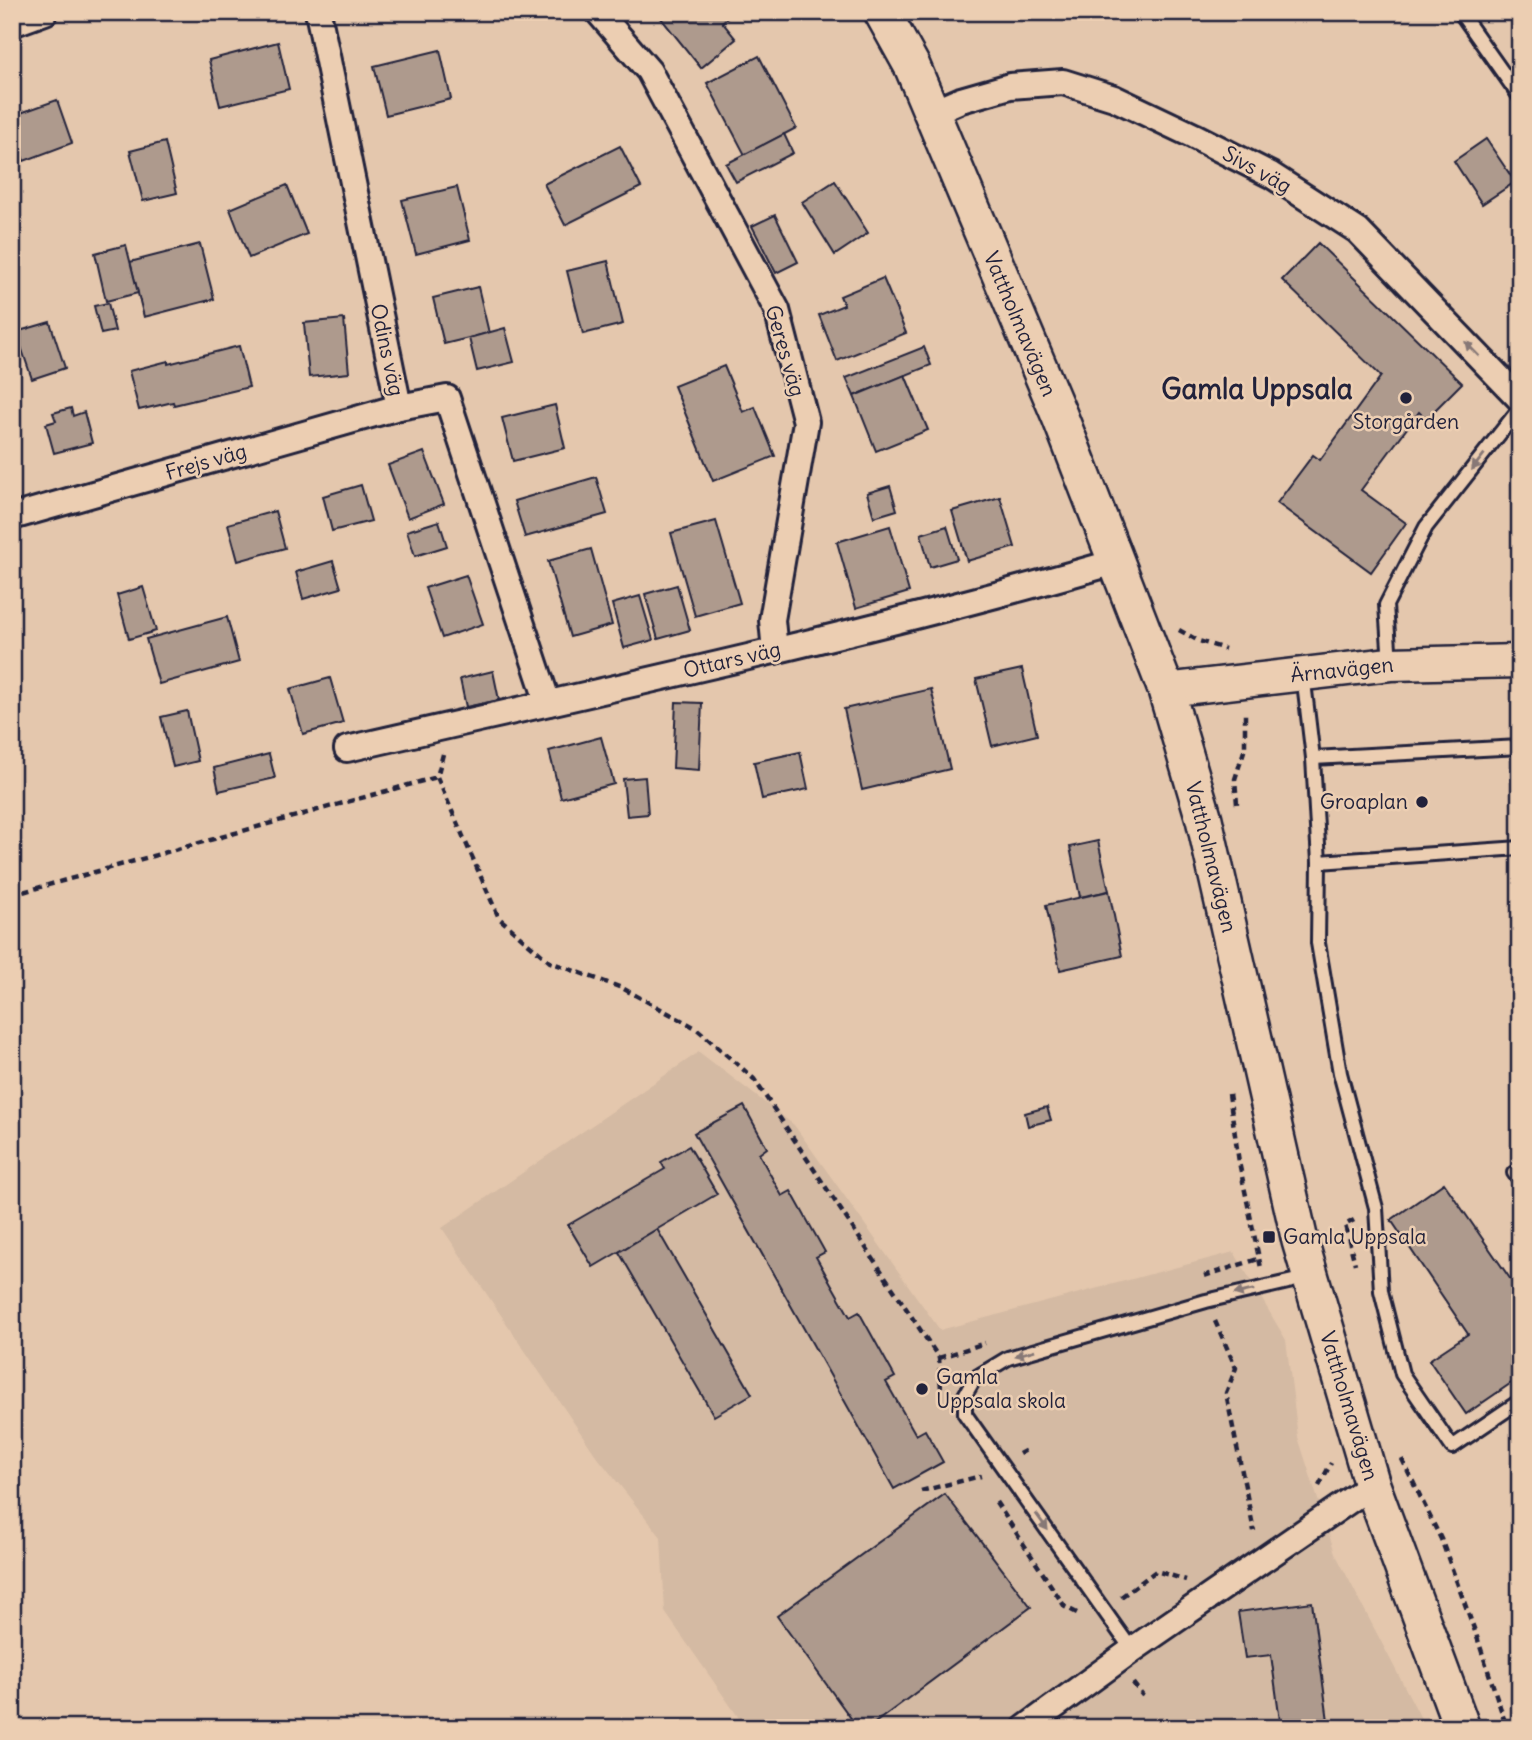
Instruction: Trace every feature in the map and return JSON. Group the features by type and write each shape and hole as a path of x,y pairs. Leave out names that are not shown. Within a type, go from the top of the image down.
{"main road":[{"name":"Vattholmavägen","path":"882,12 912,66 1060,417 1166,690 1204,819 1310,1277 1372,1485 1462,1728"}],"street":[{"path":"12,24 45,12"},
{"name":"Odins väg","path":"318,12 399,407 447,398 548,702"},
{"name":"Geres väg","path":"598,12 649,71 777,310 806,422 772,620 775,651"},
{"name":"Sivs väg","path":"931,113 961,100 1010,86 1063,82 1114,98 1271,175 1358,230 1520,399"},
{"name":"Frejs väg","path":"12,517 399,407"},
{"name":"Ottars väg","path":"347,749 775,651 1115,562"},
{"name":"Ärnavägen","path":"1166,690 1390,664 1520,661"},
{"path":"1026,1728 1132,1650 1372,1485"}],"lane":[{"path":"1460,12 1520,97"},
{"path":"1390,664 1386,605 1426,527 1520,408"},
{"path":"1303,674 1313,758 1319,862 1318,943 1340,1073 1376,1209 1381,1292 1402,1374 1452,1447 1520,1401"},
{"path":"1313,758 1520,747"},
{"path":"1319,862 1520,848"},
{"path":"1132,1650 965,1415 965,1395 975,1378 1008,1358 1206,1301 1310,1277"}],"path":[{"path":"1172,623 1177,629 1199,641 1240,654 1239,681 1245,716 1245,748 1235,779 1238,817"},
{"path":"459,723 446,744 437,777 499,918 550,962 622,988 696,1028 754,1079 939,1358 942,1395"},
{"path":"12,895 437,777"},
{"path":"1206,1301 1236,1368 1226,1393 1254,1531 1244,1539"},
{"path":"921,1491 980,1477 1028,1449"},
{"path":"1398,1450 1441,1539 1507,1728"},
{"path":"973,1465 987,1487"},
{"path":"993,1497 1065,1607 1089,1620 1156,1571 1189,1581 1194,1577"}],"shaded area":[{"name":"Gamla Uppsala skola","path":"699,1052 794,1125 940,1330 1234,1252 1286,1340 1298,1437 1335,1553 1426,1728 746,1728 665,1612 661,1537 595,1454 442,1228"}],"building":[{"path":"663,12 735,12 722,22 736,39 701,68 660,17"},
{"path":"278,42 289,89 220,106 209,60"},
{"path":"440,50 451,99 386,115 374,66"},
{"path":"759,56 796,128 745,155 707,83"},
{"path":"57,100 72,143 24,161 12,130 12,116"},
{"path":"784,134 793,153 736,182 726,164"},
{"path":"1486,139 1515,182 1482,204 1454,161"},
{"path":"165,142 177,193 143,201 130,151"},
{"path":"620,146 641,187 565,225 544,184"},
{"path":"835,181 868,233 835,255 802,202"},
{"path":"287,185 307,234 249,258 230,209"},
{"path":"457,187 470,240 416,254 402,200"},
{"path":"775,215 798,262 776,273 752,226"},
{"name":"Storgården","path":"1318,243 1462,383 1426,419 1419,412 1361,490 1406,523 1371,572 1277,503 1313,455 1320,460 1381,376 1282,280"},
{"path":"200,244 214,299 144,317 130,262"},
{"path":"126,245 138,293 106,301 95,253"},
{"path":"608,261 623,324 583,334 567,271"},
{"path":"883,278 906,333 837,361 819,315 844,305 840,296"},
{"path":"478,287 489,333 444,344 433,298"},
{"path":"108,303 115,331 101,334 94,306"},
{"path":"344,319 349,373 309,377 304,323"},
{"path":"50,322 65,368 32,379 16,332"},
{"path":"505,328 514,362 477,371 469,338"},
{"path":"239,346 249,387 174,405 173,402 139,410 129,371"},
{"path":"924,347 931,365 854,396 846,378"},
{"path":"724,366 743,412 755,407 775,456 713,481 674,386"},
{"path":"905,375 928,430 876,451 854,396"},
{"path":"555,405 565,448 513,461 502,418"},
{"path":"71,408 73,416 84,412 92,443 54,453 46,424 56,421 53,413"},
{"path":"424,452 444,504 408,518 388,465"},
{"path":"596,477 607,514 525,537 514,501"},
{"path":"361,485 371,521 332,531 323,496"},
{"path":"890,486 897,510 874,517 867,493"},
{"path":"1000,497 1015,547 967,561 952,511"},
{"path":"275,511 285,548 238,561 228,524"},
{"path":"439,521 447,546 415,556 407,531"},
{"path":"716,521 740,603 695,616 671,533"},
{"path":"890,526 909,592 856,608 837,542"},
{"path":"947,526 957,559 930,567 921,534"},
{"path":"591,549 612,625 570,637 548,561"},
{"path":"333,561 341,588 303,599 296,572"},
{"path":"466,575 483,624 442,638 425,588"},
{"path":"677,585 690,630 658,639 645,594"},
{"path":"143,587 156,631 129,639 117,595"},
{"path":"640,596 653,640 624,648 612,604"},
{"path":"227,617 239,662 159,684 146,639"},
{"path":"1022,669 1037,735 992,746 976,679"},
{"path":"493,671 499,700 466,707 460,679"},
{"path":"330,678 343,723 303,734 290,689"},
{"path":"931,689 950,769 862,790 844,709"},
{"path":"676,702 702,703 699,770 673,768"},
{"path":"187,711 198,761 173,767 161,717"},
{"path":"601,737 614,784 561,798 549,751"},
{"path":"800,752 808,789 762,799 754,762"},
{"path":"269,754 275,778 219,791 214,768"},
{"path":"645,777 648,814 627,816 623,779"},
{"path":"1098,841 1109,891 1080,897 1070,847"},
{"path":"1109,891 1122,956 1060,970 1046,905"},
{"path":"744,1106 767,1148 759,1154 782,1196 791,1191 825,1252 816,1257 850,1317 859,1312 895,1377 886,1382 916,1435 925,1430 943,1462 894,1489 694,1133"},
{"path":"1047,1107 1051,1120 1028,1126 1025,1113"},
{"path":"689,1146 717,1194 593,1267 568,1225 665,1169 661,1162"},
{"path":"1444,1183 1520,1293 1520,1377 1466,1414 1429,1360 1468,1334 1391,1220"},
{"path":"657,1229 752,1394 714,1416 619,1252"},
{"path":"945,1494 1031,1607 868,1728 858,1728 777,1616"},
{"path":"1312,1602 1329,1728 1281,1728 1271,1655 1245,1658 1238,1612"}],"place":[{"name":"Storgården","path":"1406,398"},
{"name":"Groaplan","path":"1422,802"},
{"name":"Gamla Uppsala","path":"1269,1237"},
{"name":"Gamla Uppsala skola","path":"922,1389"}],"district":[{"name":"Gamla Uppsala","path":"1257,389"}]}
